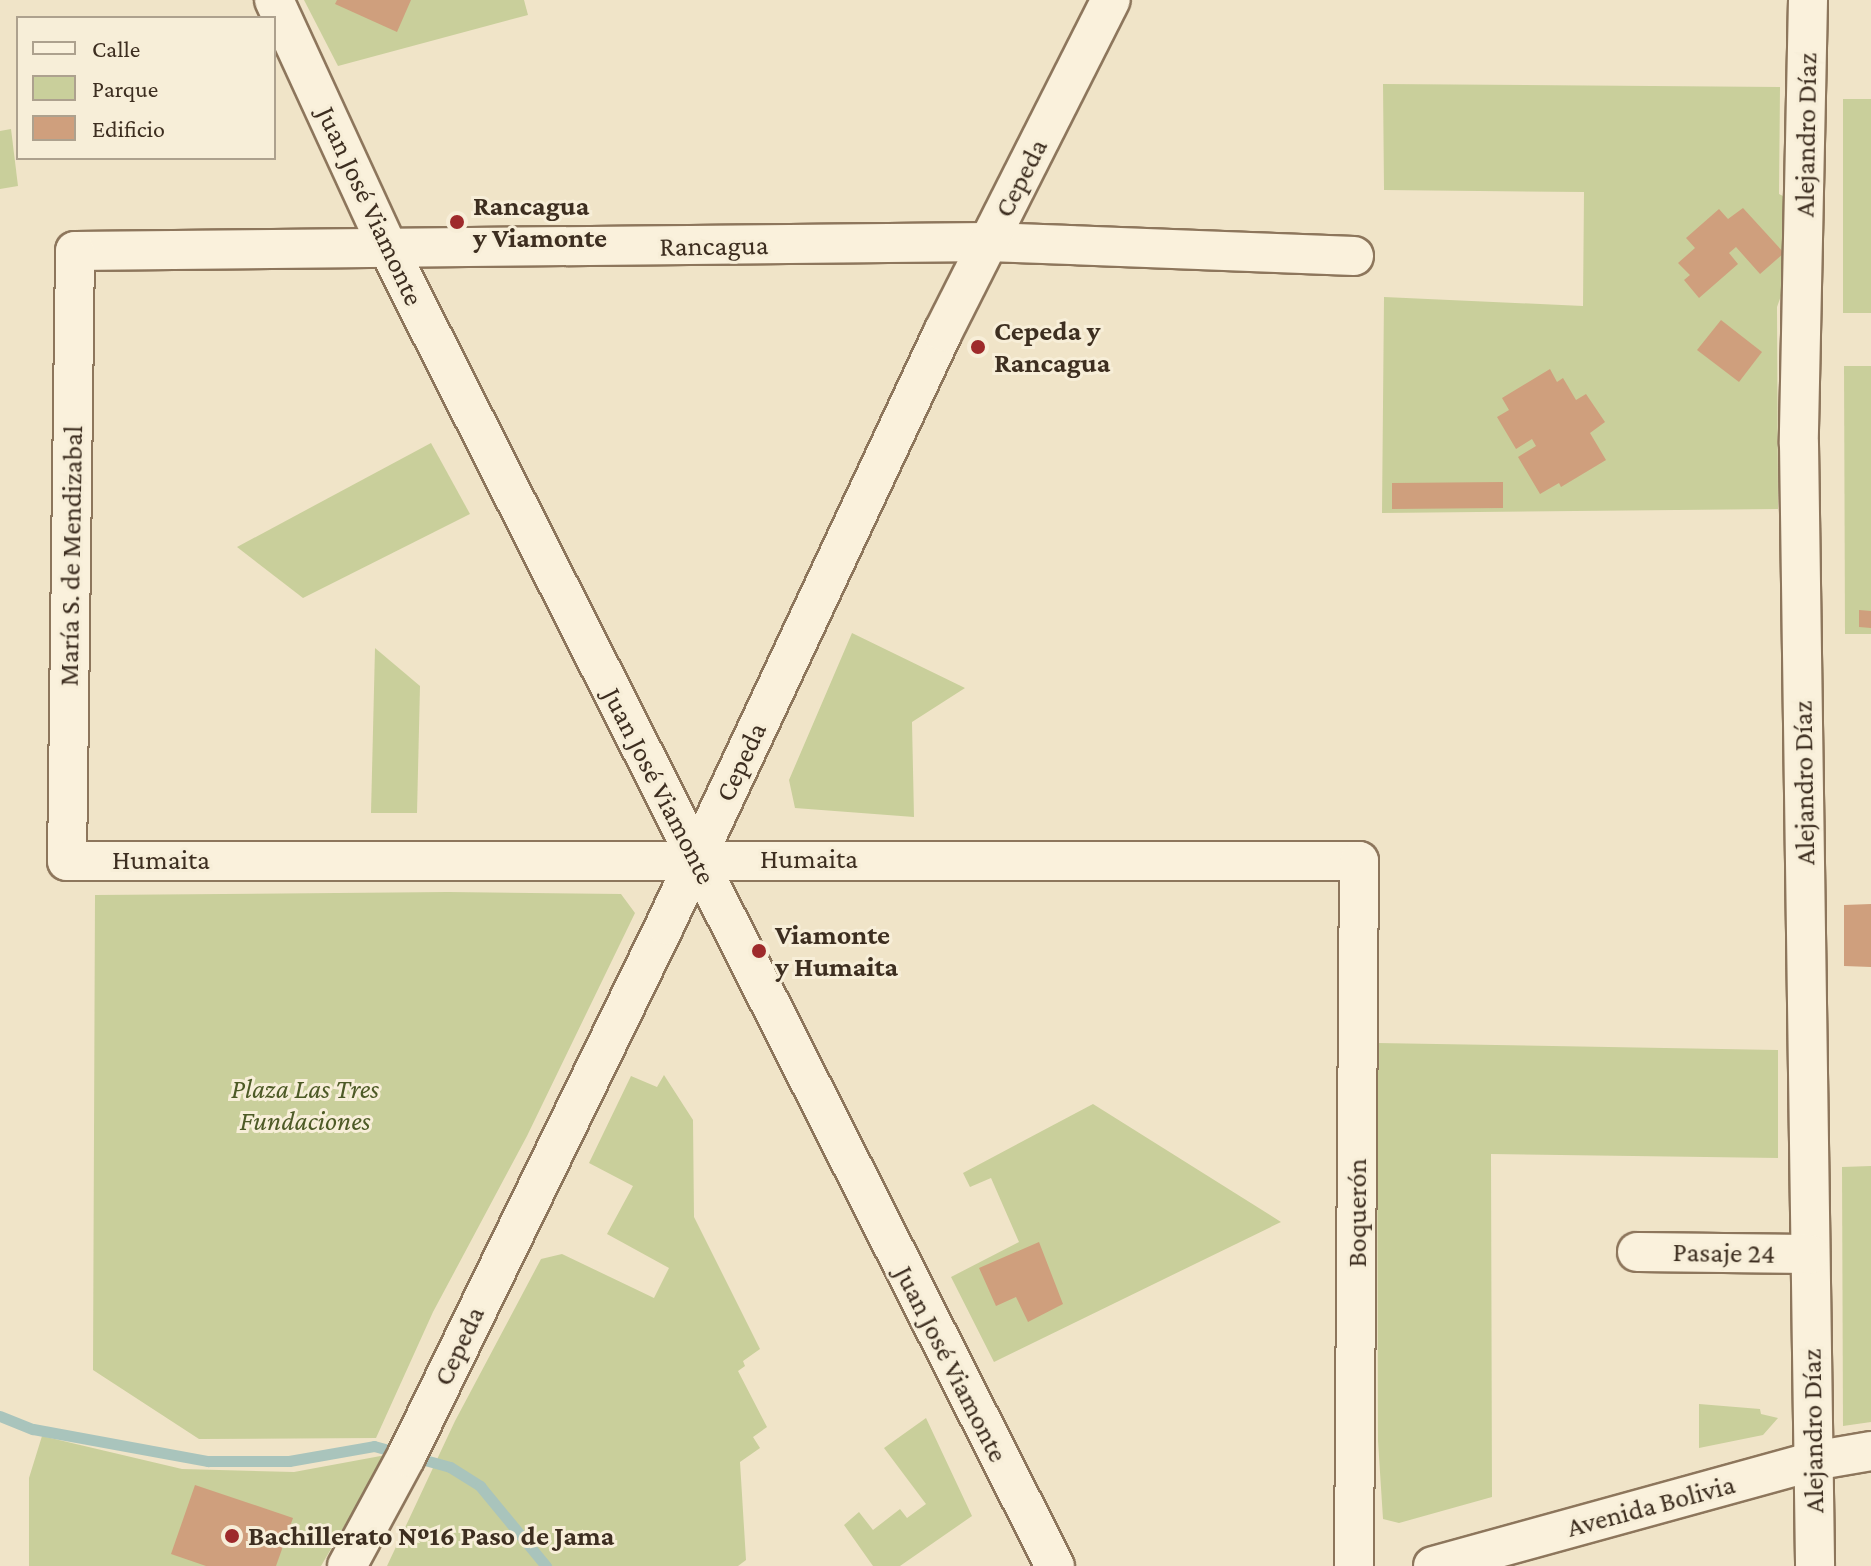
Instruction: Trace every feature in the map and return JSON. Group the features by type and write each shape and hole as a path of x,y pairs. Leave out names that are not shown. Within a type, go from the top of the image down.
{"street":[{"name":"Juan José Viamonte","path":"274,0 389,250 1055,1566"},
{"name":"Cepeda","path":"347,1566 406,1457 988,242 1111,0"},
{"name":"Alejandro Díaz","path":"1808,0 1799,444 1815,1566"},
{"name":"Rancagua","path":"75,251 988,242 1354,256"},
{"name":"María S. de Mendizabal","path":"67,861 75,251"},
{"name":"Humaita","path":"67,861 1359,861"},
{"name":"Boquerón","path":"1354,1566 1359,861"},
{"name":"Pasaje 24","path":"1637,1252 1810,1254"},
{"name":"Avenida Bolivia","path":"1433,1566 1813,1461 1871,1451"}],"green space":[{"path":"304,0 524,0 528,15 338,66"},
{"path":"1383,84 1780,87 1779,194 1789,199 1785,284 1777,307 1778,509 1382,513 1384,297 1583,306 1584,192 1384,190"},
{"path":"1843,99 1871,99 1871,313 1843,313"},
{"path":"11,129 18,186 0,189 0,131"},
{"path":"1844,366 1871,366 1871,634 1845,634"},
{"path":"431,443 470,514 303,598 237,547"},
{"path":"852,633 965,688 912,722 914,817 795,808 789,780"},
{"path":"375,648 420,686 417,813 371,813"},
{"name":"Plaza Las Tres Fundaciones","path":"621,894 635,913 527,1136 433,1312 376,1438 199,1439 93,1370 95,895"},
{"path":"1377,1043 1778,1050 1778,1158 1491,1154 1492,1497 1399,1523 1383,1519 1378,1441"},
{"path":"664,1075 693,1120 694,1217 760,1349 743,1361 745,1366 738,1371 767,1427 753,1437 760,1448 740,1462 746,1560 738,1566 387,1566 455,1421 541,1259 562,1254 654,1298 669,1268 607,1234 633,1186 589,1163 631,1076 657,1087"},
{"path":"1093,1104 1281,1222 994,1362 951,1277 1019,1242 991,1178 970,1187 963,1173"},
{"path":"1871,1166 1871,1422 1843,1426 1842,1167"},
{"path":"1699,1404 1760,1409 1761,1414 1778,1418 1763,1435 1699,1448"},
{"path":"926,1418 972,1516 900,1566 873,1566 844,1525 859,1512 873,1530 900,1509 907,1518 926,1504 884,1448"},
{"path":"42,1436 182,1469 294,1472 386,1455 321,1566 29,1566 29,1478"}],"building":[{"path":"337,0 411,0 397,32 335,4"},
{"path":"1743,208 1784,253 1760,274 1736,247 1729,253 1738,264 1699,298 1684,280 1690,275 1678,263 1695,248 1686,238 1719,209 1728,219"},
{"path":"1721,320 1762,352 1739,382 1697,350"},
{"path":"1550,369 1557,382 1563,378 1576,400 1586,394 1605,422 1590,433 1606,460 1561,487 1559,483 1540,494 1518,457 1536,446 1532,439 1516,449 1497,417 1509,410 1502,398"},
{"path":"1503,482 1503,508 1392,509 1392,483"},
{"path":"1859,610 1871,611 1871,628 1859,627"},
{"path":"1871,904 1871,967 1844,966 1844,905"},
{"path":"1039,1242 1063,1304 1028,1322 1016,1297 996,1306 979,1268"},
{"name":"Bachillerato Nº16 Paso de Jama","path":"195,1485 293,1518 276,1566 206,1566 171,1554"}],"waterway":[{"path":"0,1416 33,1429 208,1461 289,1461 374,1446 450,1467 480,1486 546,1566"}],"place":[{"name":"Rancagua y Viamonte","path":"457,222"},
{"name":"Cepeda y Rancagua","path":"978,347"},
{"name":"Viamonte y Humaita","path":"759,951"},
{"name":"Bachillerato Nº16 Paso de Jama","path":"232,1536"}]}
